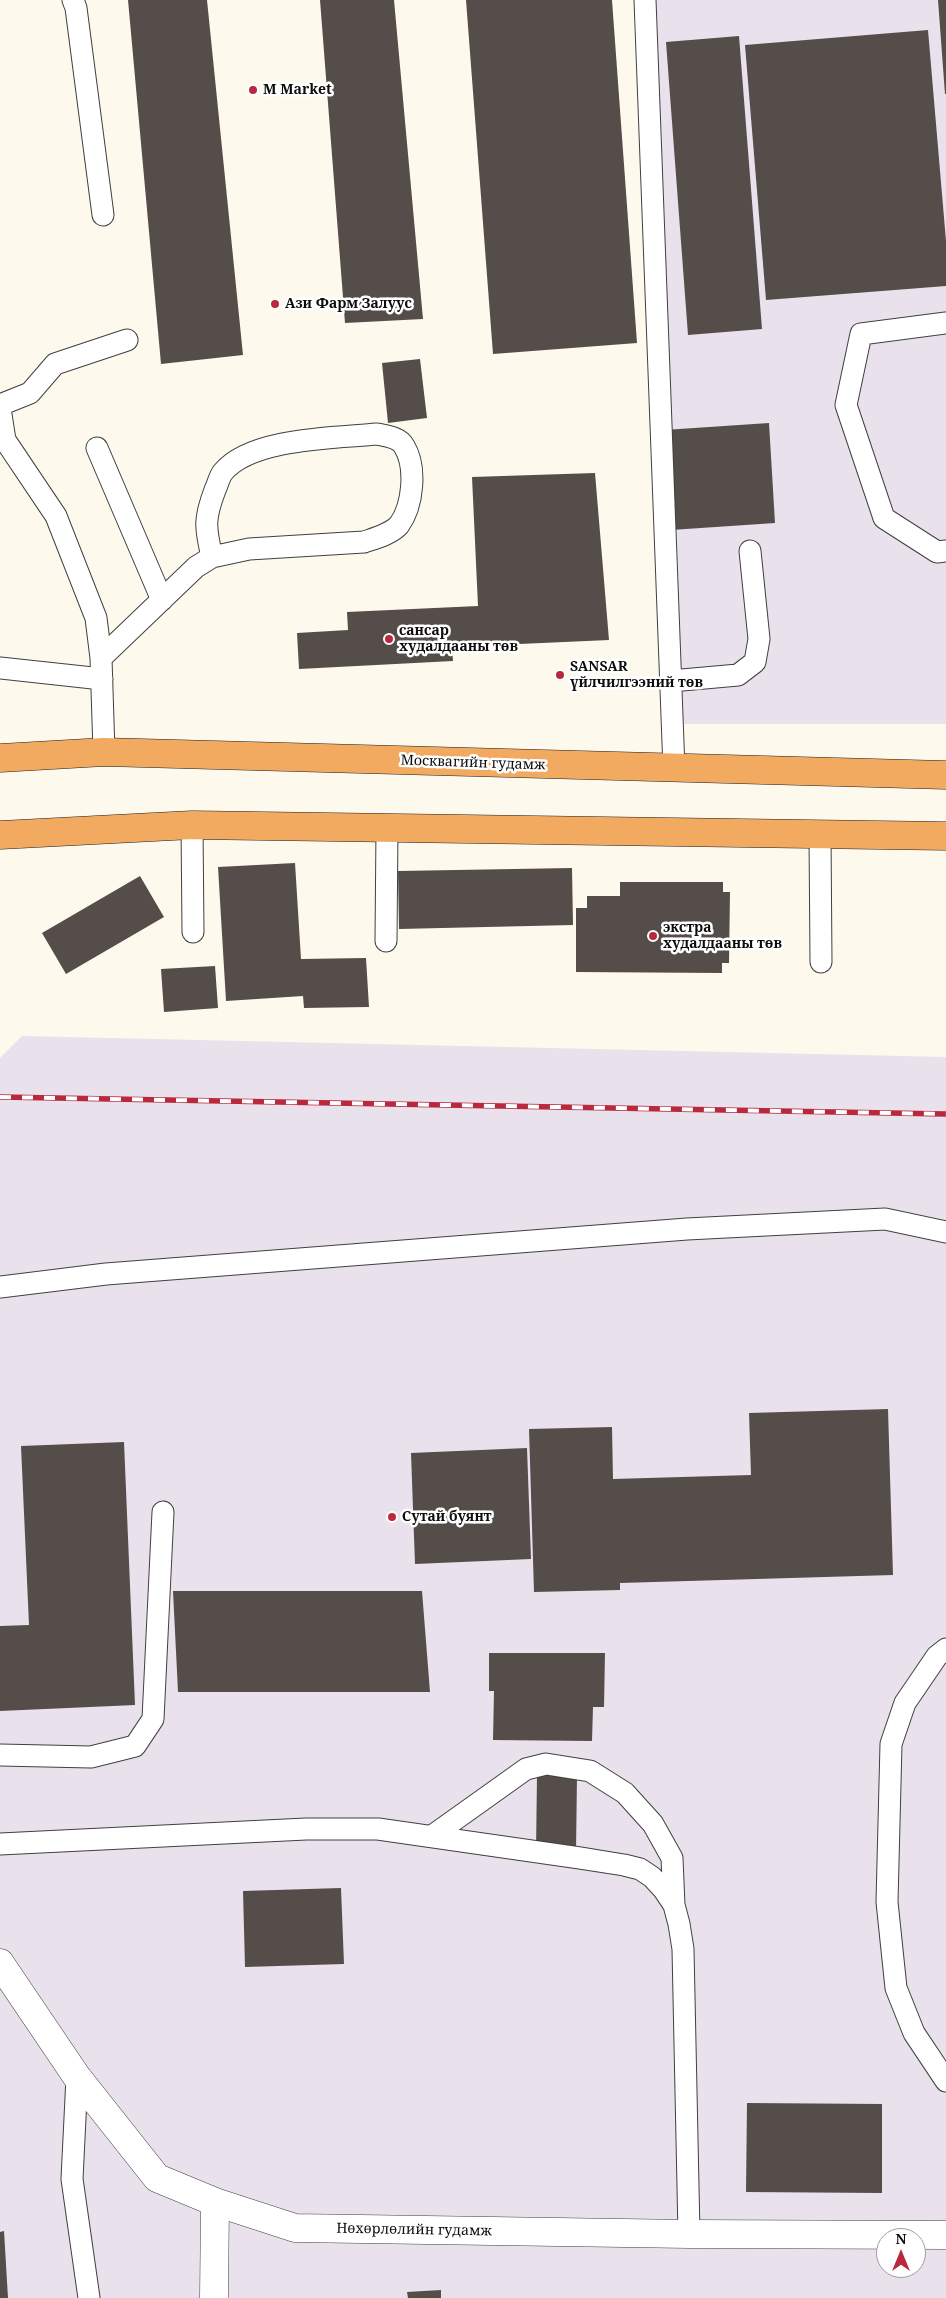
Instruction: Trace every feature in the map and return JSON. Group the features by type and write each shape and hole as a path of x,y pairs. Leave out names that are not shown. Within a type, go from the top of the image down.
{"highway":[{"name":"Москвагийн гудамж","path":"0,758 104,752 946,775"},
{"path":"0,835 192,825 946,836"}],"street":[{"name":"Нөхөрлөлийн гудамж","path":"0,1964 77,2077 157,2178 215,2202 295,2228 689,2234 946,2235"},
{"path":"214,2298 215,2202"}],"lane":[{"path":"73,0 76,8 103,215"},
{"path":"645,0 674,769"},
{"path":"946,323 861,334 846,405 884,518 937,552 946,551"},
{"path":"104,752 101,658 96,618 56,516 2,440 0,406 30,393 55,364 127,340"},
{"path":"101,658 196,567 212,557 249,549 364,542 381,537 398,526 407,509 412,492 411,469 404,446 393,437 377,434 262,448 236,460 222,473 207,512 206,530 212,557"},
{"path":"97,448 162,600"},
{"path":"671,681 738,675 755,662 758,639 750,551"},
{"path":"0,668 102,679"},
{"path":"192,825 193,932"},
{"path":"386,941 387,828"},
{"path":"820,835 821,962"},
{"path":"0,1287 116,1273 687,1229 885,1219 946,1232"},
{"path":"0,1755 92,1756 134,1746 153,1719 163,1512"},
{"path":"946,1649 937,1656 905,1703 891,1744 887,1902 896,1988 914,2033 946,2080"},
{"path":"432,1836 526,1769 546,1764 590,1771 625,1792 653,1824 672,1858 674,1906 683,1949 689,2234"},
{"path":"0,1844 306,1829 378,1829 632,1867 652,1877 664,1890 674,1906"},
{"path":"77,2077 72,2179 89,2298"}],"shaded area":[{"path":"635,0 946,0 946,724 679,724"},
{"path":"22,1036 946,1057 946,2298 0,2298 0,1058"}],"building":[{"path":"128,0 207,0 243,355 161,364"},
{"path":"320,0 394,0 423,319 345,323"},
{"path":"466,0 612,0 637,343 493,354"},
{"path":"938,0 946,0 946,94 945,94"},
{"path":"928,30 946,241 946,286 766,300 745,45"},
{"path":"739,36 762,329 688,335 666,42"},
{"path":"420,359 427,418 388,423 382,363"},
{"path":"769,423 775,523 671,530 664,430"},
{"path":"595,473 609,640 452,647 453,661 299,669 297,633 348,630 347,612 478,606 472,477"},
{"path":"295,863 301,959 366,958 369,1007 304,1008 303,996 226,1001 218,867"},
{"path":"572,868 573,925 399,929 398,871"},
{"path":"140,876 164,917 66,974 42,933"},
{"name":"экстра худалдааны төв","path":"620,882 723,882 723,892 730,892 729,963 722,963 722,973 576,972 576,908 587,908 587,896 620,896"},
{"path":"215,966 218,1008 164,1012 161,969"},
{"path":"888,1409 893,1575 620,1583 620,1590 534,1592 529,1429 612,1427 613,1479 751,1475 749,1413"},
{"path":"124,1442 135,1705 0,1711 0,1626 29,1625 21,1446"},
{"path":"527,1448 531,1559 415,1564 411,1453"},
{"path":"173,1591 422,1591 430,1692 178,1692"},
{"path":"489,1653 605,1653 604,1707 593,1707 592,1741 493,1740 494,1691 489,1691"},
{"path":"537,1775 577,1775 576,1852 536,1852"},
{"path":"341,1888 344,1964 245,1967 243,1891"},
{"path":"747,2103 882,2104 882,2193 746,2192"},
{"path":"4,2231 8,2298 0,2298 0,2232"},
{"path":"441,2290 441,2298 408,2298 407,2292"}],"railway":[{"path":"0,1097 946,1114"}],"place":[{"name":"М Market","path":"253,90"},
{"name":"Ази Фарм Залуус","path":"275,304"},
{"name":"сансар худалдааны төв","path":"389,639"},
{"name":"SANSAR үйлчилгээний төв","path":"560,675"},
{"name":"экстра худалдааны төв","path":"653,936"},
{"name":"Сутай буянт","path":"392,1517"}]}
